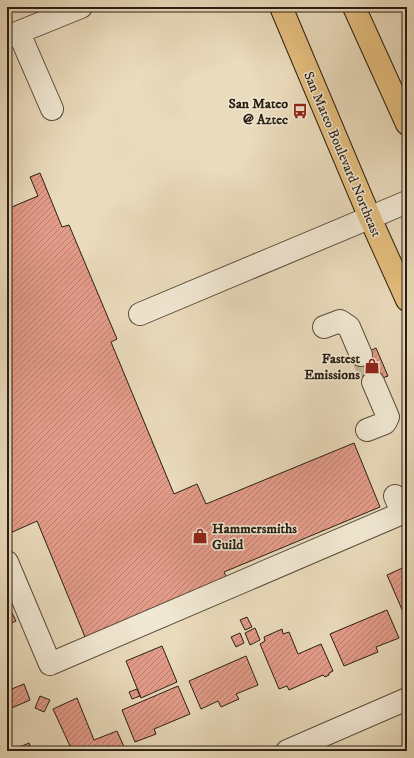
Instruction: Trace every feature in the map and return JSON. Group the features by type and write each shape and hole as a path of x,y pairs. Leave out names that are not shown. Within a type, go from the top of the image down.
{"main road":[{"name":"San Mateo Boulevard Northeast","path":"281,7 370,218 407,300"},
{"path":"354,7 407,124"}],"street":[{"path":"52,109 13,35 81,7"},
{"path":"140,314 407,202"},
{"path":"324,327 340,321 349,327 361,355"},
{"path":"368,430 385,423 388,416 373,382"},
{"path":"7,562 50,664 402,507"},
{"path":"287,751 407,699"}],"building":[{"path":"40,173 62,227 69,225 117,339 111,342 174,494 197,484 206,504 354,443 380,507 224,572 227,578 85,637 37,521 8,534 7,531 7,209 38,196 30,177"},
{"name":"Fastest Emissions","path":"376,348 388,376 367,384 356,357"},
{"path":"407,566 407,621 387,575"},
{"path":"10,609 16,621 7,625 7,610"},
{"path":"387,610 399,638 376,647 378,652 344,666 330,634"},
{"path":"247,617 252,627 245,630 240,620"},
{"path":"255,628 260,640 250,645 245,633"},
{"path":"282,629 283,634 289,632 298,654 321,644 333,671 325,677 323,675 289,690 287,686 279,689 260,644 265,641 264,637"},
{"path":"240,633 244,643 236,647 231,637"},
{"path":"162,646 177,682 141,698 126,661"},
{"path":"246,656 258,685 236,694 239,699 221,707 218,701 201,709 189,681"},
{"path":"24,684 30,700 7,710 7,691"},
{"path":"178,686 190,714 154,729 156,734 135,742 122,710"},
{"path":"137,689 140,696 132,699 129,692"},
{"path":"40,696 50,700 44,712 35,708"},
{"path":"77,698 94,740 117,731 126,751 59,751 70,746 53,709"},
{"path":"7,721 11,727 7,729"},
{"path":"7,742 11,751 7,751"},
{"path":"29,743 32,751 11,751"}],"tunnel":[{"path":"361,355 373,382"}],"place":[{"name":"San Mateo @ Aztec","path":"300,111"},
{"name":"Fastest Emissions","path":"372,366"},
{"name":"Hammersmiths Guild","path":"200,536"}]}
